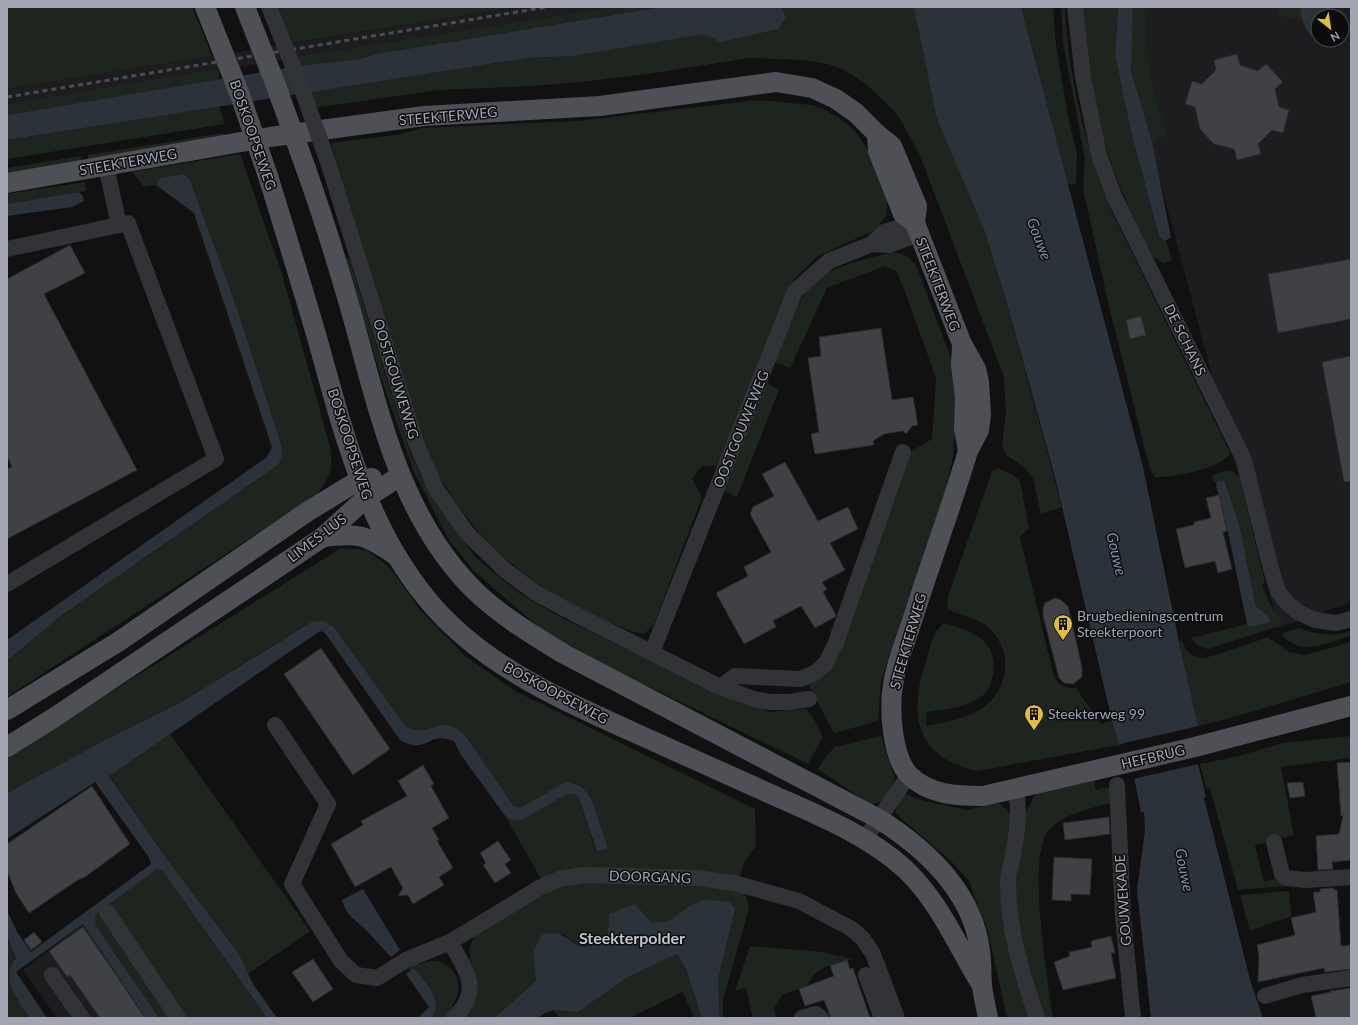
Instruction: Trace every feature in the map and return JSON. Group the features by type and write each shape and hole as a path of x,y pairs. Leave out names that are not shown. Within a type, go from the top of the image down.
{"main road":[{"name":"BOSKOOPSEWEG","path":"205,7 240,95 268,176 296,265 350,454 366,498 396,556 428,600 474,645 514,674 596,716 822,817 864,840 894,860 915,879 929,897 982,986"},
{"name":"BOSKOOPSEWEG","path":"245,7 275,83 306,169 350,305 382,424 400,476 416,510 451,562 487,601 532,635 564,654 880,819 901,833 930,857 954,888 965,906 976,933 980,951 982,986 988,1018"},
{"name":"STEEKTERWEG","path":"7,183 270,138 424,116 600,106 776,82 812,88 836,99 856,113 877,134 878,151 902,214 917,229 962,344 961,365 965,397 964,429 968,451 918,602 893,685 893,732 902,765 909,775"},
{"name":"LIMES-LUS","path":"7,710 118,642 307,512 360,480 400,476"},
{"name":"LIMES-LUS","path":"7,747 55,717 323,538 366,498 400,476"},
{"path":"323,538 344,534 360,535 377,542 396,556"},
{"name":"HEFBRUG","path":"1016,789 1224,740 1351,706"},
{"path":"909,775 920,783 944,794 959,796 983,796 1016,789"}],"street":[{"name":"OOSTGOUWEWEG","path":"269,7 300,81 329,165 416,443 436,489 467,533 486,553 520,582 571,612 720,687 754,699 769,702 790,702 809,699"},
{"name":"DE SCHANS","path":"1075,7 1083,77 1099,155 1114,196 1244,460 1271,569 1278,591 1287,603 1298,612 1315,620 1336,623 1351,619"},
{"path":"106,166 119,225"},
{"path":"7,248 128,223 216,459 7,584"},
{"name":"OOSTGOUWEWEG","path":"652,652 795,290 829,261 872,244 889,245 917,229"},
{"path":"720,687 735,676 800,679 815,673 826,663 835,644 903,452"},
{"path":"275,725 328,804 292,884 341,961 356,975 376,978 406,960 450,942 469,978 471,988 469,997 463,1009 454,1018"},
{"path":"864,840 880,819 909,775"},
{"name":"GOUWEKADE","path":"1117,785 1129,1017"},
{"path":"1016,789 1019,803 1018,819 1008,882 1010,916 1019,964 1037,1018"},
{"path":"1274,842 1282,874 1286,878 1306,880 1351,877"},
{"name":"DOORGANG","path":"450,942 539,888 559,879 582,875 697,878 734,883 799,901 852,929 863,939 873,954 897,1018"},
{"path":"107,912 178,1018"},
{"path":"52,975 82,1018"},
{"path":"866,975 882,1018"},
{"path":"1265,996 1302,985 1351,978"},
{"path":"802,1018 816,1014 821,1018"}],"shaded area":[{"path":"7,7 192,7 212,56 7,89"},
{"path":"277,7 518,7 291,43"},
{"path":"518,7 613,7 7,104 7,89"},
{"path":"613,7 662,7 376,54 360,59 299,66 296,57"},
{"path":"782,7 915,7 1003,290 1062,507 1041,514 1033,478 1024,467 1006,455 1002,446 1006,410 1004,377 919,153 897,114 866,84 844,70 828,64 803,60 749,58 648,74 581,82 439,90 314,108 309,92 528,58 573,56 786,18"},
{"path":"1021,7 1053,7 1056,45 1067,112 1077,155 1076,184 1067,185"},
{"path":"1061,7 1065,7 1070,58 1079,109 1093,159 1110,208 1230,453 1218,463 1196,471 1173,476 1155,477 1150,469 1110,311 1083,188 1085,159 1063,42"},
{"path":"1083,7 1118,7 1115,55 1131,132 1159,236 1161,239 1166,241 1172,260 1163,263 1153,256 1136,223 1121,190 1108,155 1092,92"},
{"path":"1128,7 1351,7 1351,602 1279,628 1122,37"},
{"path":"1133,7 1148,7 1147,39 1150,72 1167,135 1152,142 1131,71"},
{"path":"1278,7 1300,7 1302,20 1279,16"},
{"path":"218,69 219,80 7,115 7,104"},
{"path":"749,101 770,101 812,105 821,108 839,118 855,131 874,161 888,192 886,216 875,230 818,256 792,281 719,466 702,466 692,479 702,497 654,624 644,634 631,631 593,615 547,590 504,557 485,538 452,497 435,469 420,432 331,143 402,134 422,128 577,121"},
{"path":"219,106 225,124 7,159 7,140"},
{"path":"223,133 225,136 89,162 88,155"},
{"path":"240,154 282,274 329,443 331,465 328,477 316,495 7,697 7,661 62,615 278,465 281,444 236,305 190,180 184,174 160,178 156,185 144,187 132,172"},
{"path":"81,156 81,163 7,175 7,168"},
{"path":"85,182 86,191 7,204 7,194"},
{"path":"894,252 907,256 916,265 957,374 957,400 953,456 945,494 881,681 878,721 834,733 808,684 817,680 907,454 932,439 936,378 905,291 896,271 885,266 827,288 790,368 774,362 798,306 804,295 818,278 843,266"},
{"path":"346,258 349,258 409,450 422,478 475,557 519,593 564,619 717,692 769,712 806,709 814,719 823,737 808,764 613,669 542,630 475,572 449,540 414,472 383,384"},
{"path":"767,383 779,390 737,497 725,491"},
{"path":"998,468 1011,474 1020,481 1029,528 1020,537 1054,677 1058,683 1063,686 1076,688 1101,724 1112,721 1119,745 977,771 956,764 940,755 928,744 921,730 918,714 918,697 921,678 931,643 937,630 944,623 973,634 987,645 993,662 993,677 987,691 976,700 963,706 927,712 926,726 953,720 978,711 988,704 996,695 1002,684 1005,669 1005,658 1002,647 993,632 975,619 948,609 947,600 992,471"},
{"path":"1232,471 1240,478 1265,583 1262,585 1273,609 1283,625 1207,649 1197,645 1191,638 1247,624 1247,626 1268,615 1256,607 1239,523 1224,480 1216,483 1211,478 1215,474"},
{"path":"341,548 367,550 390,568 420,610 465,656 515,691 755,809 756,846 745,861 739,878 542,881 506,817 514,821 524,819 567,794 574,794 579,798 596,852 607,850 589,795 565,782 520,808 513,805 465,735 456,728 449,725 442,725 422,730 414,730 405,727 333,626 330,624 280,641 176,705 105,740 7,793 7,757"},
{"path":"1299,628 1331,635 1351,631 1351,635 1324,644 1307,647 1290,642 1282,635 1283,633"},
{"path":"1267,637 1289,652 1305,655 1351,642 1351,682 1227,719 1198,726 1179,642 1182,640 1185,647 1194,656 1205,658"},
{"path":"170,734 310,931 248,974 239,954 172,866 109,775"},
{"path":"881,736 895,779 890,791 882,801 871,805 818,769 826,756 835,747"},
{"path":"1351,736 1351,758 1281,767 1294,835 1255,845 1264,882 1274,879 1285,886 1238,890 1210,788 1206,788 1200,764 1235,757 1283,743"},
{"path":"1094,781 1096,790 1113,786 1112,802 1078,812 1062,819 1049,830 1042,844 1039,865 1040,920 1053,1018 1044,1018 1023,955 1014,891 1025,814 1036,793"},
{"path":"905,794 924,801 967,810 998,803 1006,809 1011,817 1004,878 1031,1018 1007,1018 988,932 969,881 951,861 895,813 899,799"},
{"path":"157,869 162,870 267,1018 159,1018 96,926 95,915"},
{"path":"630,880 737,889 746,896 749,908 723,1000 723,1018 720,1017 718,980 735,909 691,905 678,917 660,923 651,922 608,933 599,942 588,947 578,946 563,934 533,951 536,981 494,1018 463,1018 472,966 469,950 473,939 479,930 561,884"},
{"path":"1289,891 1291,916 1250,931 1240,895"},
{"path":"83,924 147,1018 57,1018 23,970"},
{"path":"7,936 16,958 10,970 16,998 30,1018 8,1018 7,1016"},
{"path":"750,946 822,952 852,959 820,970 810,979 808,985 782,995 774,1008 776,1018 753,1018 746,988 735,991"},
{"path":"677,954 686,969 702,1018 694,1018 683,992 629,1018 559,1018 554,1010 578,1012 628,977"},
{"path":"417,961 419,965 429,961 438,961 452,970 457,978 459,987 457,996 452,1006 455,1009 447,1018 431,1018 435,1012 436,1005 432,992 414,968 410,971 407,966"}],"water":[{"path":"662,7 782,7 786,18 778,29 720,42 704,34 573,56 528,58 7,140 7,115 299,66 360,59 376,54"},
{"name":"Gouwe","path":"914,7 1021,7 1143,467 1198,726 1189,728 1206,797 1204,798 1251,983 1263,1018 1151,1018 1137,890 1145,831 1144,812 1141,812 1125,743 1119,745 1112,721 1056,481 1003,290 984,229 937,119"},
{"path":"1118,7 1133,7 1131,71 1152,142 1171,237 1166,241 1161,239 1159,236 1131,132 1115,55"},
{"path":"1300,7 1330,7 1310,8 1310,34 1302,19"},
{"path":"184,174 190,180 236,305 281,444 282,457 278,465 62,615 7,661 7,640 267,457 272,447 194,213 156,185 160,178"},
{"path":"79,192 83,196 84,201 72,207 7,216 7,204"},
{"path":"1224,480 1239,523 1256,607 1268,615 1270,622 1249,627 1247,624 1228,532 1216,485 1217,482"},
{"path":"323,621 333,626 406,727 415,730 422,730 442,725 449,725 456,728 465,735 513,805 520,808 565,782 582,787 592,801 608,849 597,852 579,798 574,794 567,794 524,819 514,821 506,817 461,755 454,741 440,738 418,745 410,745 400,740 325,633 320,631 109,776 172,866 239,954 253,984 277,1018 267,1018 162,870 157,869 95,915 96,926 159,1018 146,1018 83,924 16,972 47,1018 30,1018 15,995 10,982 10,969 16,958 7,936 7,910 17,932 31,952 151,864 148,856 95,782 7,839 7,793 105,740 176,705 312,622"},
{"path":"363,889 400,950 391,957 351,916 344,905 342,900"},
{"path":"706,900 730,902 735,909 718,980 720,1018 702,1018 686,969 677,954 628,977 578,1012 554,1010 537,1018 494,1018 536,981 533,951 542,935 553,933 561,935 580,946 587,947 596,943 608,933 609,914 635,904 651,922 664,922 674,918 691,905"},
{"path":"414,968 428,985 435,999 435,1012 431,1018 418,1018 429,1007 406,974"}],"pier":[{"path":"1191,728 1199,764 1133,779 1124,743"}],"building":[{"path":"1237,54 1240,65 1258,71 1266,64 1283,82 1275,89 1279,107 1289,110 1283,133 1272,130 1258,144 1261,154 1237,160 1234,149 1214,144 1200,129 1195,107 1185,104 1192,81 1202,84 1216,70 1214,60"},
{"path":"70,245 85,273 44,294 137,470 7,539 7,469 12,467 7,456 7,279"},
{"path":"1351,259 1351,319 1278,333 1268,274"},
{"path":"1141,316 1146,335 1130,339 1126,320"},
{"path":"881,328 892,400 913,397 918,425 912,426 906,434 903,431 884,434 873,441 874,445 815,454 811,434 819,432 808,358 821,356 819,337"},
{"path":"1351,356 1351,481 1344,482 1322,362"},
{"path":"785,462 818,521 848,507 858,529 830,543 845,570 822,582 827,589 823,592 836,615 835,617 815,628 801,606 773,621 776,627 744,644 716,593 748,576 744,567 771,552 750,514 753,507 774,496 762,474"},
{"path":"1219,495 1227,531 1223,532 1232,569 1218,573 1215,561 1185,568 1176,529 1194,525 1194,522 1211,518 1206,498"},
{"name":"Brugbedieningscentrum Steekterpoort","path":"1055,598 1061,600 1068,606 1082,667 1082,677 1073,684 1064,683 1059,678 1043,616 1043,608 1045,603"},
{"path":"321,648 390,749 353,775 284,674"},
{"path":"1351,762 1351,860 1332,862 1333,869 1318,870 1316,836 1339,834 1343,816 1341,816 1337,763"},
{"path":"423,765 434,784 431,786 449,818 432,828 439,840 437,841 453,868 439,877 444,885 413,904 408,895 398,896 403,888 391,867 355,887 331,844 363,825 361,821 407,796 398,781"},
{"path":"1303,782 1305,796 1290,798 1287,783"},
{"path":"92,786 130,844 85,877 78,880 29,913 16,893 7,871 7,844"},
{"path":"1109,817 1110,834 1065,840 1063,823"},
{"path":"498,841 511,860 505,864 511,873 495,883 483,865 486,863 480,853"},
{"path":"1054,857 1092,859 1090,895 1071,894 1071,901 1052,900"},
{"path":"1334,888 1334,890 1337,890 1341,946 1351,945 1351,969 1325,972 1324,968 1258,982 1259,956 1257,945 1295,935 1291,918 1316,912 1313,892 1320,892 1320,889"},
{"path":"83,927 145,1018 100,1018 70,975 67,977 49,951"},
{"path":"34,932 42,942 31,950 24,940"},
{"path":"1111,936 1115,953 1111,953 1116,978 1063,990 1054,962 1070,956 1069,952 1092,947 1091,941"},
{"path":"313,959 333,989 313,1002 292,972"},
{"path":"847,960 850,969 853,968 870,1018 831,1018 824,1000 805,1006 799,989 834,976 830,966"},
{"path":"1351,988 1351,1018 1316,1018 1311,996"}],"railway":[{"path":"7,97 547,7"}],"place":[{"name":"Brugbedieningscentrum Steekterpoort","path":"1063,641"},
{"name":"Steekterweg 99","path":"1034,731"}],"district":[{"name":"Steekterpolder","path":"632,938"}]}
